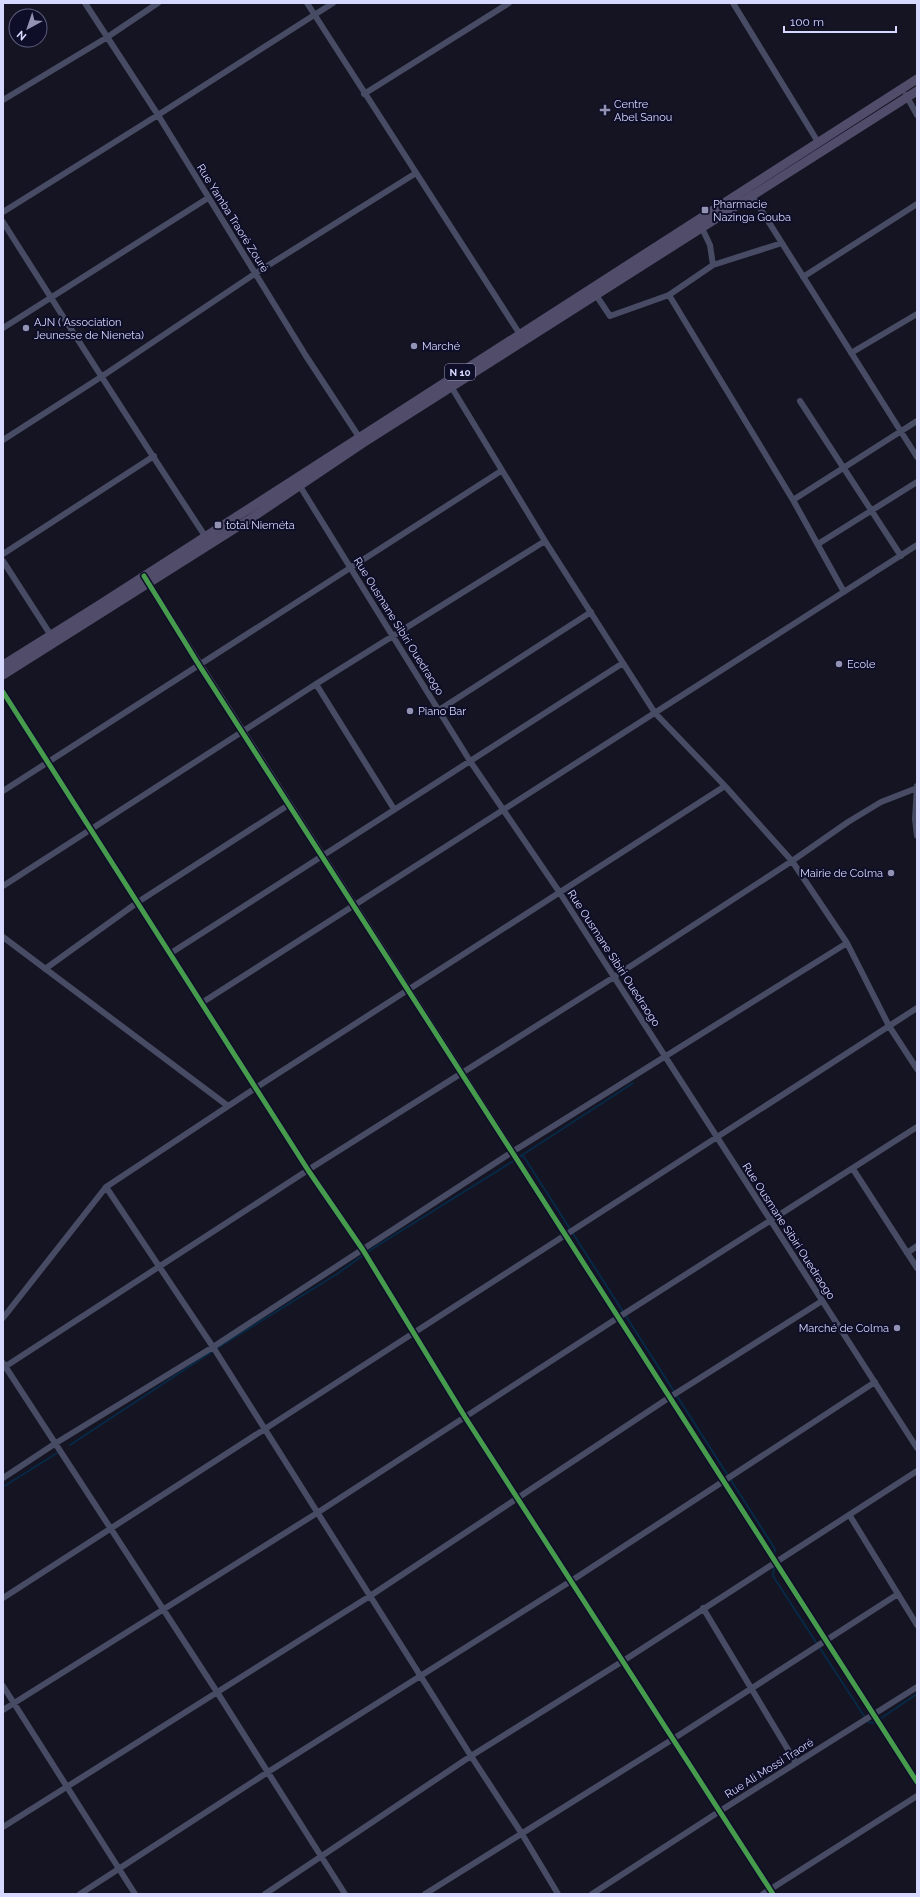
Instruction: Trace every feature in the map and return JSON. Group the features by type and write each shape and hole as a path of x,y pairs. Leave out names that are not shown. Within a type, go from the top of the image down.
{"main road":[{"name":"N 10","path":"594,292 697,219 917,79"},
{"name":"N 10","path":"3,665 52,638 146,580 522,337 594,292 702,229 917,91"},
{"name":"N 10","path":"361,440 452,388 522,337"},
{"name":"N 10","path":"3,675 52,638"}],"street":[{"name":"Rue Yamba Traoré Zouré","path":"85,3 106,38 158,116 306,356 361,440"},
{"path":"3,100 106,38 158,3"},
{"path":"307,3 364,94 522,337"},
{"path":"3,212 158,116 333,3"},
{"path":"364,94 509,3"},
{"path":"733,3 818,142"},
{"path":"902,88 917,115"},
{"path":"3,440 101,377 256,273 416,173"},
{"path":"747,187 917,457"},
{"path":"3,328 208,198"},
{"path":"803,277 917,204"},
{"path":"697,219 710,245 713,265"},
{"path":"3,222 101,377 154,456 207,540"},
{"path":"594,292 610,316 669,295 713,265 782,243"},
{"path":"669,295 794,500 844,592"},
{"path":"852,353 917,314"},
{"path":"452,388 501,471 655,713 725,786 792,861 847,943 889,1026 917,1069"},
{"path":"800,401 901,556"},
{"path":"794,500 917,421"},
{"path":"3,554 154,456"},
{"path":"3,791 501,471"},
{"name":"Rue Ousmane Sibiri Ouedraogo","path":"297,482 470,761 560,893 717,1137 769,1221 917,1448"},
{"path":"818,544 917,482"},
{"path":"3,886 243,733 316,684 545,541"},
{"path":"203,1002 917,545"},
{"path":"3,561 52,638"},
{"path":"146,580 199,665 290,804 917,1782"},
{"path":"439,710 591,612"},
{"path":"171,953 623,663"},
{"path":"316,684 394,809"},
{"path":"3,692 203,1002 308,1170 362,1250 465,1416 772,1892"},
{"path":"3,1318 106,1187 408,988 560,893 725,786"},
{"path":"345,1894 217,1692 56,1443 4,1366 308,1170 614,977 792,861 848,822 881,802 917,787 915,819 917,836"},
{"path":"45,968 138,902 290,804"},
{"path":"3,937 228,1106"},
{"path":"3,1478 56,1443 213,1347 512,1152 847,943"},
{"path":"3,1598 917,1008"},
{"path":"3,1710 317,1513 618,1317 917,1127"},
{"path":"853,1169 917,1268"},
{"path":"106,1187 213,1347 471,1756 522,1834 558,1894"},
{"path":"907,1253 917,1246"},
{"path":"3,1827 370,1596 518,1496 670,1397 822,1301"},
{"path":"80,1894 268,1772 571,1581 723,1480 875,1382"},
{"path":"265,1894 471,1756 850,1516 917,1471"},
{"path":"850,1516 917,1625"},
{"path":"425,1894 673,1739 751,1687 826,1641 898,1594"},
{"path":"703,1608 796,1763"},
{"path":"3,1686 135,1894"},
{"name":"Rue Ali Mossi Traoré","path":"592,1894 720,1811 917,1687"},
{"path":"763,1894 772,1892 917,1796"}],"waterway":[{"path":"70,1445 219,1347 337,1274 372,1249 510,1163 633,1083"},
{"path":"522,1156 775,1549 774,1557"},
{"path":"3,1487 57,1453"},
{"path":"774,1565 773,1576 868,1722 874,1723 917,1694"}],"cycle path":[{"path":"144,576 199,665 917,1782"},
{"path":"3,692 308,1170 363,1250 465,1417 773,1894"}],"place":[{"name":"Centre Abel Sanou","path":"605,110"},
{"name":"Pharmacie Nazinga Gouba","path":"705,210"},
{"name":"AJN ( Association Jeunesse de Nieneta)","path":"26,328"},
{"name":"Marché","path":"414,346"},
{"name":"total Nieméta","path":"218,525"},
{"name":"Ecole","path":"839,664"},
{"name":"Piano Bar","path":"410,711"},
{"name":"Mairie de Colma","path":"891,873"},
{"name":"Marché de Colma","path":"897,1328"}]}
